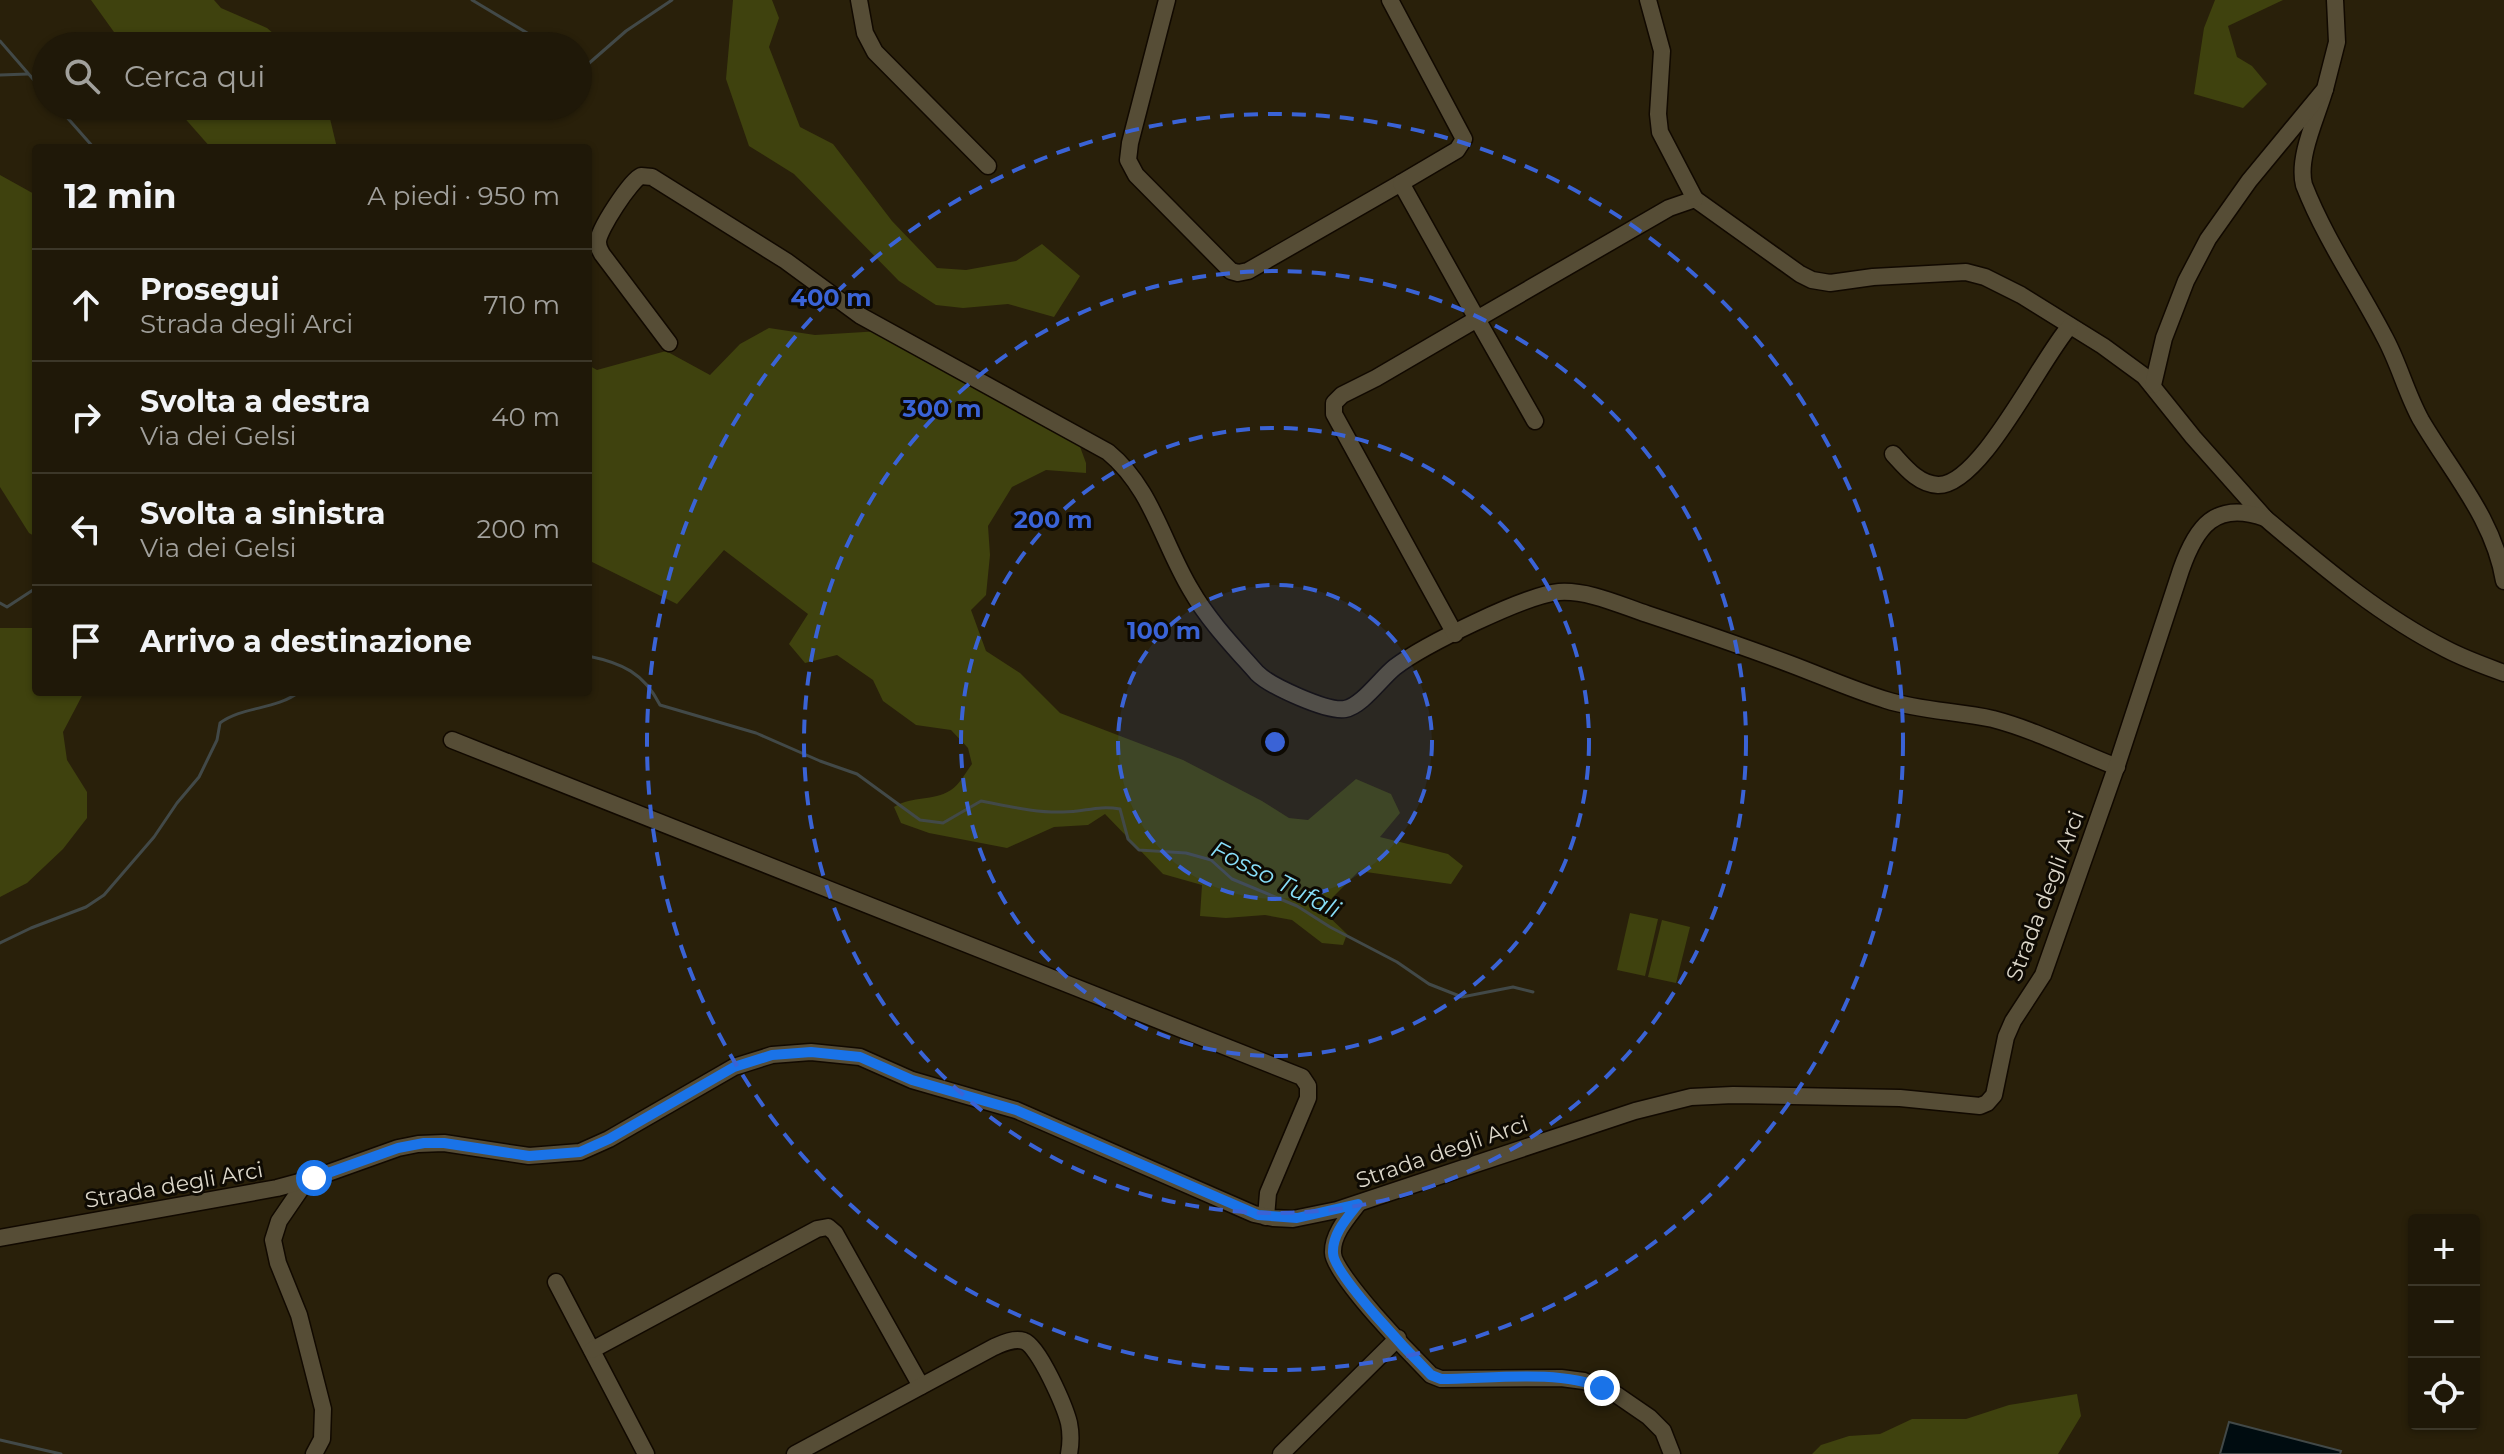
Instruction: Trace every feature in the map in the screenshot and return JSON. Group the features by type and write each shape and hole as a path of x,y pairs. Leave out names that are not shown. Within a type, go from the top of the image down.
{"street":[{"path":"859,0 865,33 875,52 988,166"},
{"path":"1167,0 1127,154 1128,163 1136,175 1231,271 1241,273 1457,150 1464,139 1390,0"},
{"path":"1648,0 1662,51 1659,129 1670,156 1695,199 1812,280 1836,283 1966,272 1985,277 2021,295 2118,356 2153,385 2193,437 2265,518 2366,600 2437,644 2504,673"},
{"path":"2335,0 2337,42 2303,161 2304,185 2339,256 2387,341 2415,408 2488,527 2504,581"},
{"path":"2153,385 2158,358 2186,281 2208,239 2249,181 2325,89"},
{"path":"669,343 602,254 598,244 600,233 632,181 644,175 652,177 775,254 861,316 1108,452 1126,468 1143,492 1193,594 1270,685 1331,708 1345,709 1357,703 1401,663 1455,634 1543,595 1567,592 1582,594 1722,639 1886,700 2011,724 2117,767"},
{"path":"1401,183 1535,421"},
{"path":"1455,634 1334,414 1335,401 1669,208 1695,199"},
{"path":"1893,454 1925,483 1942,485 1959,477 1994,440 2070,326"},
{"name":"Strada degli Arci","path":"0,1238 167,1209 307,1180 398,1148 424,1143 444,1143 529,1156 580,1152 609,1139 734,1067 772,1055 811,1052 860,1057 912,1080 1016,1110 1250,1213 1266,1217 1307,1217 1358,1204 1635,1111 1684,1098 1770,1095 1900,1098 1977,1107 1987,1103 1997,1087 2006,1037 2043,975 2195,535 2209,522 2229,514 2249,513 2265,518"},
{"path":"452,740 1302,1077 1308,1086 1308,1098 1268,1193 1266,1217"},
{"path":"307,1180 279,1221 273,1240 278,1263 299,1315 323,1409 322,1439 314,1454"},
{"path":"1358,1204 1336,1237 1333,1260 1350,1286 1428,1373 1438,1378 1561,1378 1584,1381 1636,1407 1665,1436 1672,1454"},
{"path":"592,1350 817,1229 828,1227 835,1233 921,1386"},
{"path":"556,1282 646,1454"},
{"path":"1281,1454 1398,1338"},
{"path":"795,1454 1001,1344 1016,1340 1025,1341 1036,1352 1065,1410 1070,1433 1069,1454"}],"shaded area":[{"path":"91,0 214,0 221,8 272,32 114,32"},
{"path":"733,0 772,0 779,18 769,47 800,127 833,144 892,221 937,268 966,270 1016,261 1042,244 1080,276 1054,317 1008,304 963,308 936,305 899,281 794,174 749,146 726,79"},
{"path":"2215,0 2283,0 2228,26 2237,57 2252,66 2267,84 2243,108 2194,94 2204,28"},
{"path":"186,120 330,120 336,144 207,144"},
{"path":"0,175 32,193 32,535 0,487"},
{"path":"769,328 815,335 881,331 1079,444 1086,473 1046,470 1012,487 988,526 990,555 986,595 971,610 986,651 1020,673 1060,713 1183,760 1289,818 1308,820 1356,779 1391,794 1400,813 1380,837 1448,854 1463,866 1451,884 1359,871 1332,898 1325,913 1347,934 1343,945 1322,943 1292,920 1265,915 1200,916 1202,885 1163,874 1105,814 1088,825 1054,827 1007,848 929,833 901,823 894,807 944,794 960,782 972,764 968,748 951,730 916,725 883,701 873,680 837,655 805,663 789,644 808,614 724,550 677,604 592,562 592,367 597,370 666,351 710,375 740,344"},
{"path":"0,628 32,628 32,696 82,696 63,732 67,760 87,792 87,818 63,849 27,883 0,897"},
{"path":"1630,913 1658,919 1645,976 1617,970"},
{"path":"1662,920 1690,927 1676,983 1648,977"},
{"path":"2077,1394 2081,1416 2058,1454 1812,1454 1821,1445 1849,1436 1880,1434 1912,1419 1966,1419 2009,1405"},
{"path":"2229,1422 2341,1451 2340,1454 2220,1454"}],"waterway":[{"path":"472,0 526,32"},
{"path":"592,61 626,31 672,0"},
{"path":"0,41 32,78"},
{"path":"0,75 28,74"},
{"path":"69,120 90,144"},
{"path":"0,603 7,607 32,591"},
{"name":"Fosso Tufali","path":"592,657 631,671 647,685 660,705 756,733 857,774 920,820 943,823 981,801 1053,812 1120,809 1128,839 1139,850 1186,853 1211,860 1232,879 1297,906 1397,962 1429,984 1462,997 1513,987 1533,992"},
{"name":"Fosso Tufali","path":"0,943 86,907 104,895 154,837 199,777 217,740 220,723 293,696"},
{"path":"0,1440 61,1454"}],"route":[{"path":"314,1178 398,1148 424,1143 444,1143 529,1156 580,1152 599,1145 701,1084 745,1062 798,1052 853,1055 912,1080 1027,1114 1258,1215 1307,1217 1358,1204 1336,1237 1333,1245 1335,1264 1357,1294 1431,1375 1441,1379 1561,1378 1584,1381 1602,1388"}]}
